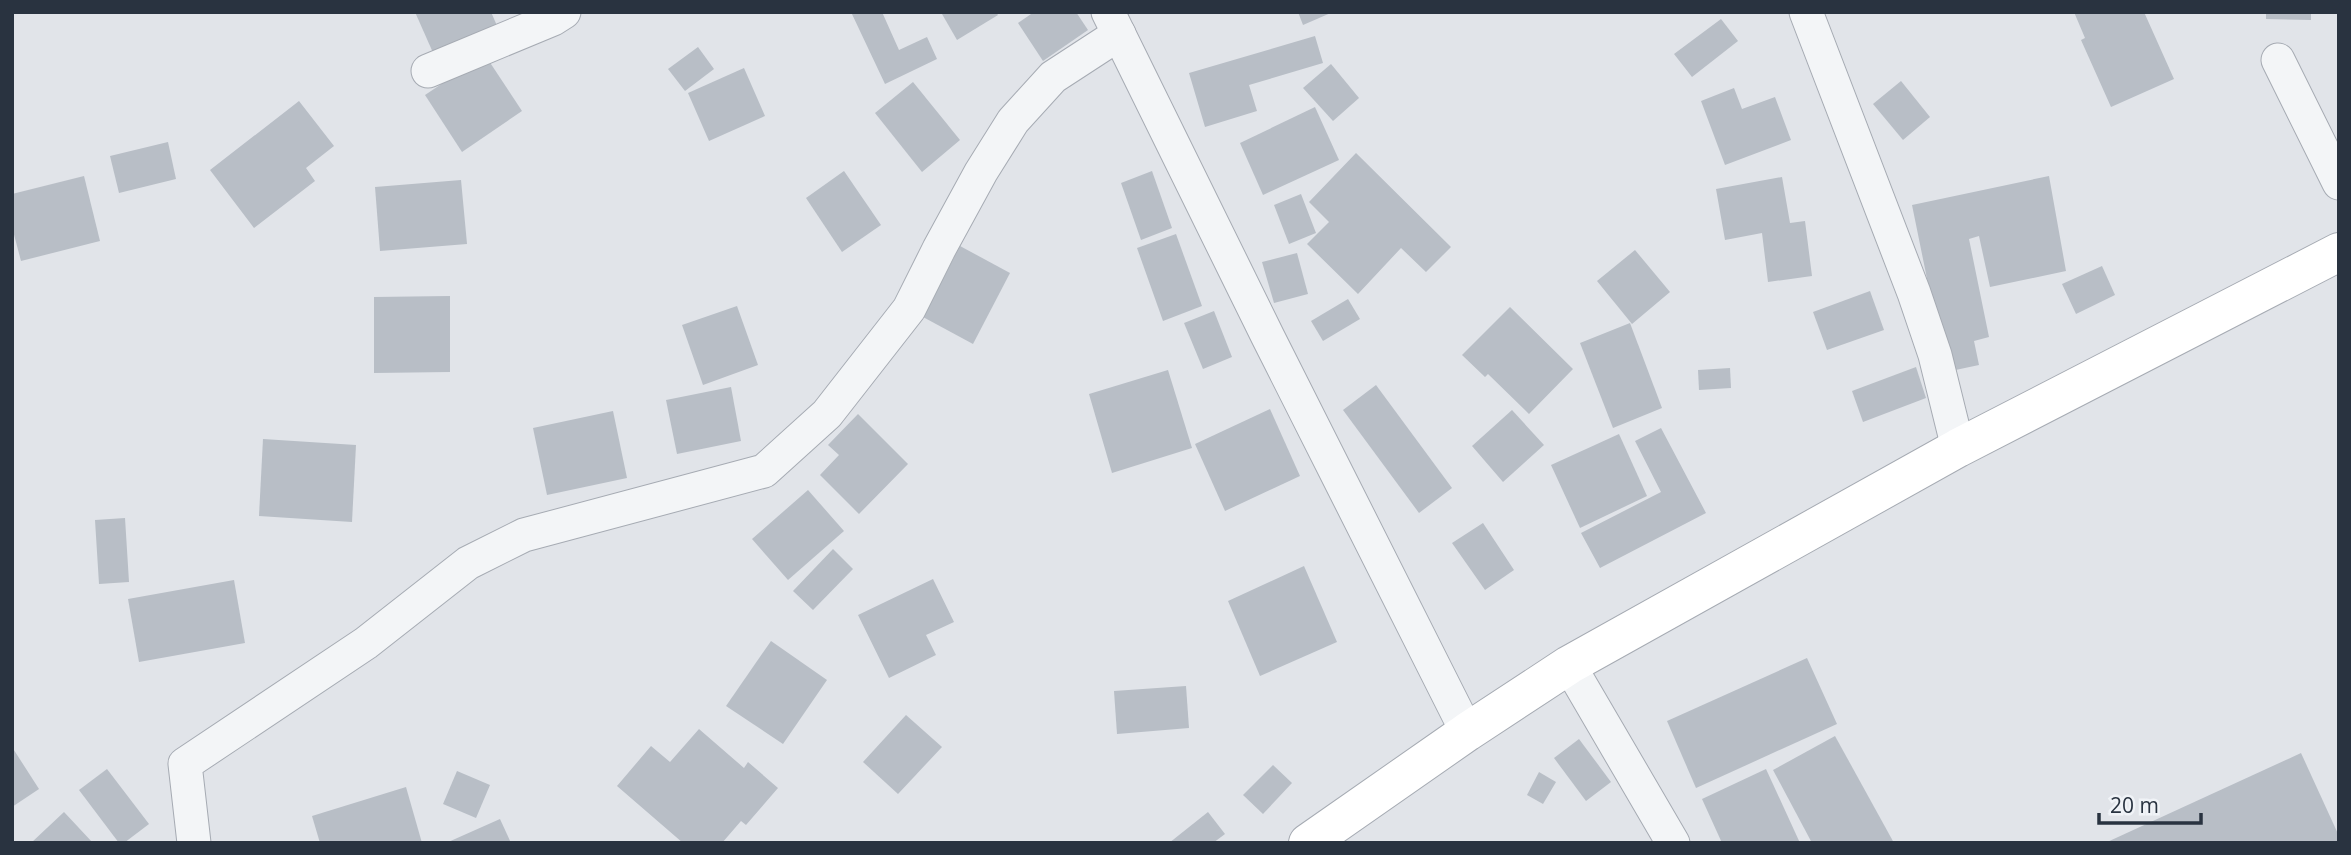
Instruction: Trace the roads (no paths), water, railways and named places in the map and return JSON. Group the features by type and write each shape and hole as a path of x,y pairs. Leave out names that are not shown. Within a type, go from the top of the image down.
{"main road":[{"path":"1308,843 1569,665 1958,448 2339,252"}],"street":[{"path":"428,71 564,12"},
{"path":"1806,12 1914,293 1935,355 1958,448"},
{"path":"194,843 185,764 366,643 468,563 524,535 764,471 827,414 909,309 981,172 1013,121 1054,77 1113,23 1468,732"},
{"path":"2278,60 2339,183"},
{"path":"1569,665 1673,843"}]}
